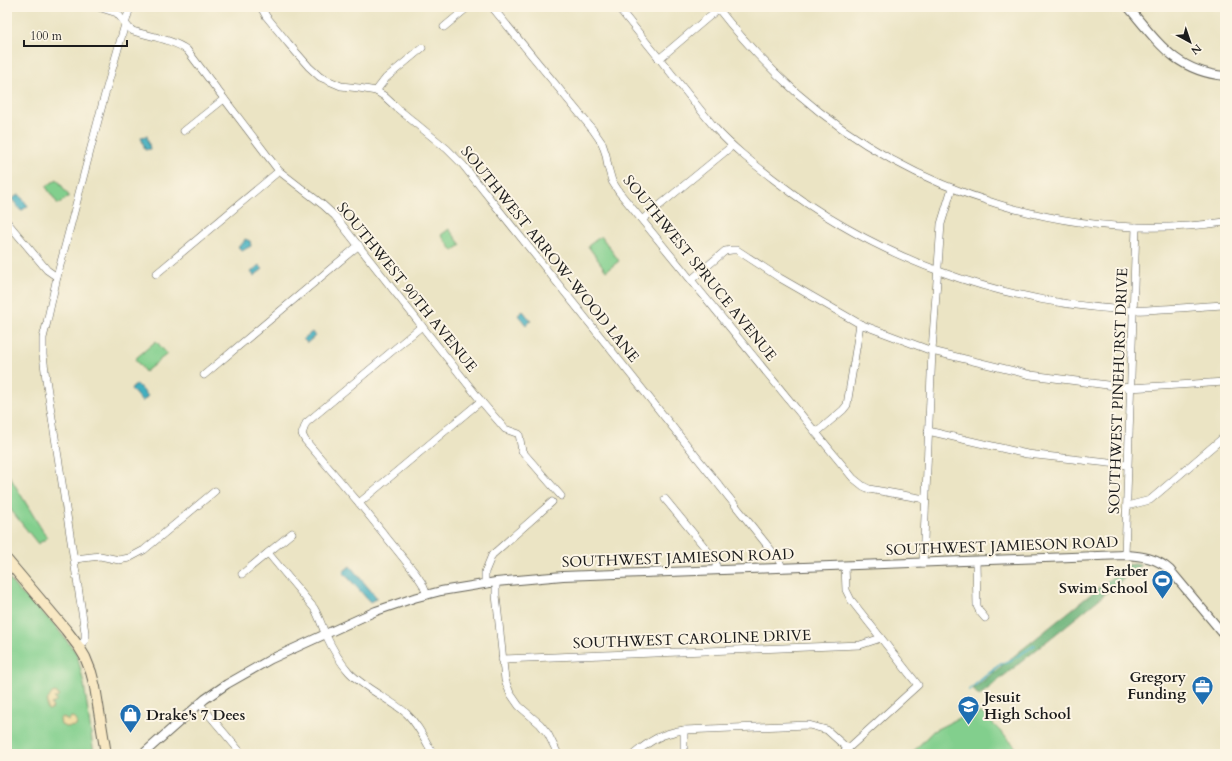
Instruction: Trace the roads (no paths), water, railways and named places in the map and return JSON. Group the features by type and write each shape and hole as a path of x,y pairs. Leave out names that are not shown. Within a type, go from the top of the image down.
{"main road":[{"path":"7,560 79,647 91,672 106,754"}],"street":[{"name":"SOUTHWEST 90TH AVENUE","path":"98,7 118,13 133,31 183,47 187,50 279,171 335,216 481,401 505,429 519,434 522,451 561,496"},
{"path":"79,647 84,643 86,636 43,354 43,338 57,277 130,7"},
{"name":"SOUTHWEST ARROW-WOOD LANE","path":"261,7 266,16 288,43 320,77 341,86 376,91 447,149 463,165 779,560 782,568"},
{"path":"444,27 468,7"},
{"name":"SOUTHWEST SPRUCE AVENUE","path":"492,7 602,143 612,181 619,192 643,219 853,478 863,486 925,499"},
{"path":"618,7 715,128 732,146 795,196 853,232 895,254 937,272 972,283 1047,301 1133,310 1225,305"},
{"path":"1128,7 1173,58 1209,74 1225,76"},
{"path":"659,59 718,8 767,65 798,94 830,120 895,161 952,188 993,203 1043,216 1089,224 1136,227 1184,226 1225,222"},
{"path":"376,91 386,78 422,48"},
{"path":"184,131 224,99"},
{"path":"643,219 732,146"},
{"path":"156,274 279,171"},
{"path":"923,563 928,431 937,272 941,224 952,188"},
{"path":"7,222 47,270 57,277"},
{"name":"SOUTHWEST PINEHURST DRIVE","path":"1125,556 1136,227"},
{"path":"204,375 359,245"},
{"path":"692,279 725,251 737,250 780,278 860,324 932,352 1031,375 1130,388 1225,382"},
{"path":"816,433 847,405 860,324"},
{"path":"422,326 306,423 302,434 305,440 416,574 427,595"},
{"path":"358,503 481,401"},
{"path":"928,431 1027,454 1127,465"},
{"path":"1127,506 1150,500 1225,436"},
{"path":"75,558 100,556 119,560 136,555 144,550 215,490"},
{"path":"665,499 716,561 716,570"},
{"path":"485,583 485,572 492,555 552,502"},
{"path":"242,574 292,533"},
{"path":"268,553 314,608 336,654 349,672 368,688 406,714 421,732 433,754"},
{"name":"SOUTHWEST JAMIESON ROAD","path":"144,754 199,703 271,659 376,611 427,595 485,583 551,577 716,570 1125,556 1148,558 1165,566 1225,636"},
{"path":"976,561 977,606 985,618"},
{"path":"842,754 918,685 851,600 846,590 845,566"},
{"path":"496,582 505,680 510,693 519,706 540,724 548,734 558,754"},
{"name":"SOUTHWEST CAROLINE DRIVE","path":"502,659 860,645 881,638"},
{"path":"199,703 242,754"},
{"path":"634,754 654,738 670,732 684,730 809,725 818,726 827,730 848,749"},
{"path":"684,730 684,754"}],"water":[{"path":"147,136 150,149 145,150 141,137"},
{"path":"19,194 28,206 21,211 12,199"},
{"path":"245,239 250,241 251,246 242,251 238,247 244,242"},
{"path":"259,265 263,269 254,276 251,272"},
{"path":"523,311 531,321 526,325 518,315"},
{"path":"312,332 315,336 307,343 303,339"},
{"path":"137,384 148,396 142,402 131,389"},
{"path":"350,566 377,598 370,602 343,572"}],"waterway":[{"path":"969,690 999,665 1013,659 1035,645"}],"place":[{"name":"Farber Swim School","path":"1163,600"},
{"name":"Gregory Funding","path":"1202,706"},
{"name":"Jesuit High School","path":"968,726"},
{"name":"Drake's 7 Dees","path":"131,734"}]}
